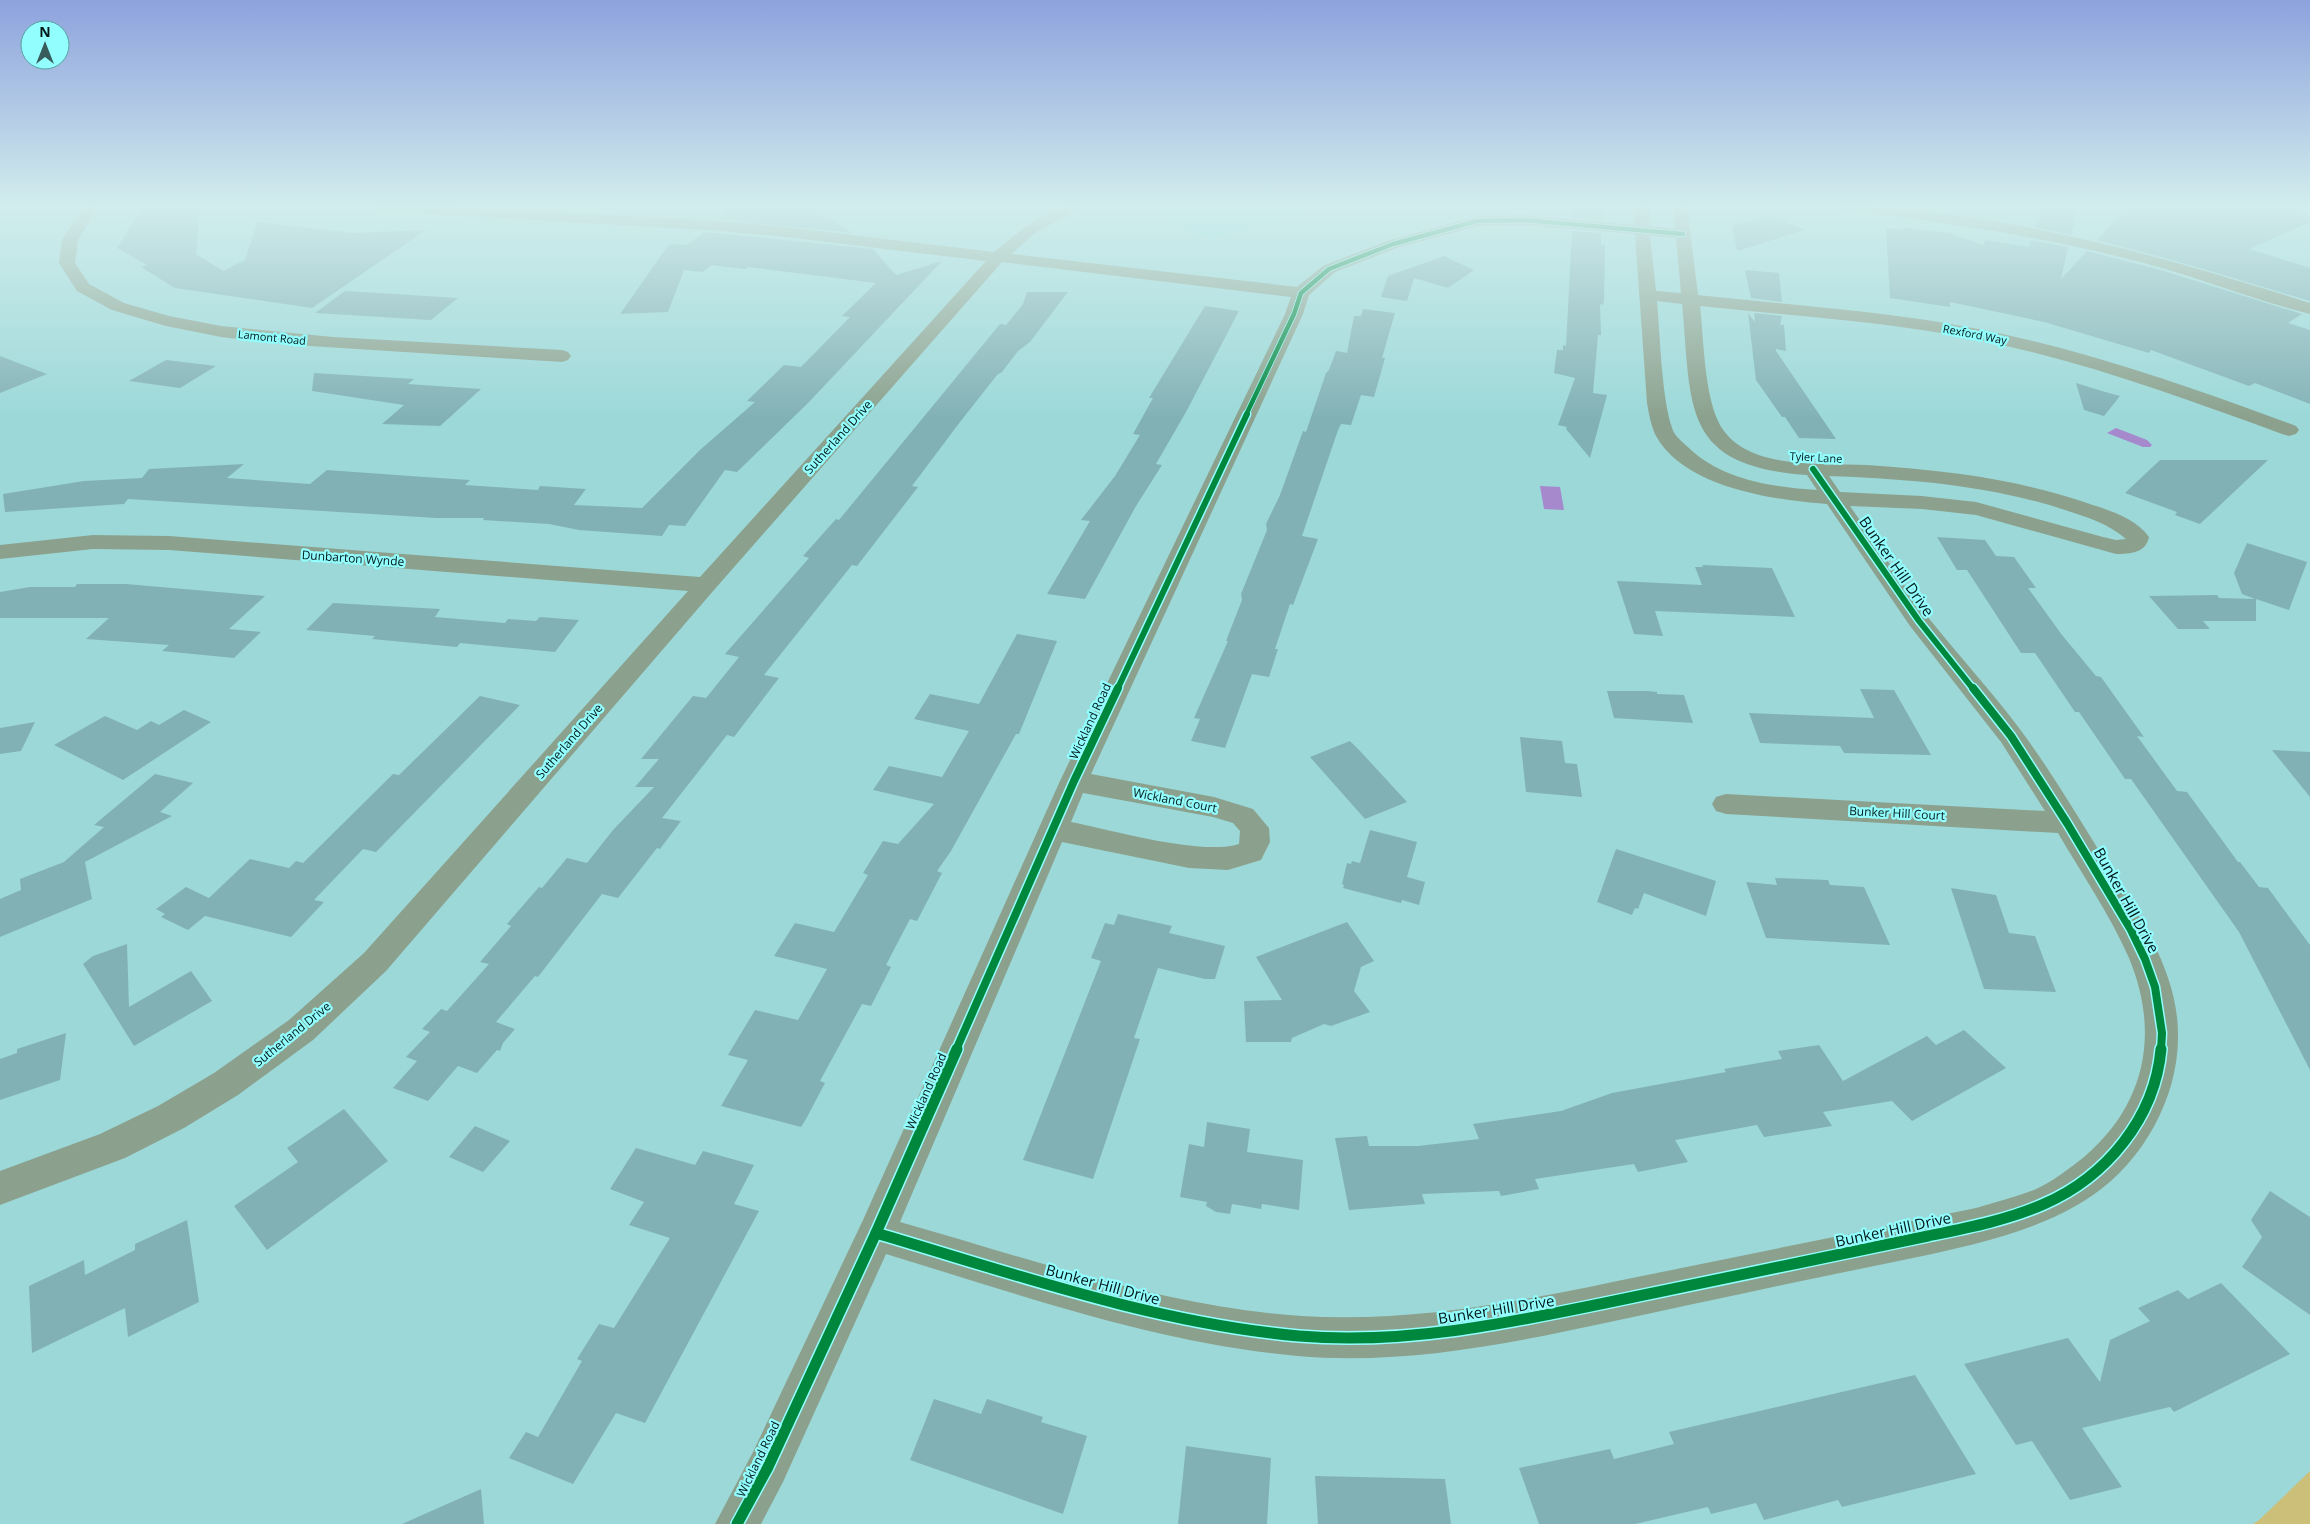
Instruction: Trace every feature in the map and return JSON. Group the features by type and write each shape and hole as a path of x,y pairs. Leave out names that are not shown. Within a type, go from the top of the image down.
{"street":[{"name":"Lamont Road","path":"74,277 95,294 133,312 167,321 261,337 562,356"},
{"name":"Sutherland Drive","path":"0,1188 112,1146 171,1117 247,1071 301,1030 375,962 706,585 980,277"},
{"path":"1167,277 1301,293"},
{"name":"Wickland Road","path":"737,1524 768,1467 876,1233 1074,781 1294,314 1301,293 1318,277"},
{"name":"Tyler Lane","path":"1647,277 1660,422 1675,448 1703,468 1722,478 1755,488 1832,499 1879,499 1954,505 2013,515 2116,546 2129,547 2137,542 2138,537 2114,520 2073,505 1973,480 1928,474 1813,469 1772,465 1734,451 1716,434 1706,419 1702,406 1688,277"},
{"path":"2207,277 2310,309"},
{"name":"Rexford Way","path":"1648,295 1927,325 1976,333 2119,369 2289,430"},
{"name":"Bunker Hill Drive","path":"876,1233 1131,1308 1231,1328 1300,1336 1377,1338 1451,1332 1563,1312 1976,1226 2044,1204 2084,1181 2114,1154 2133,1130 2149,1100 2159,1068 2162,1033 2155,987 2145,959 2131,930 2067,823 2011,736 1942,652 1832,499 1813,469"},
{"name":"Dunbarton Wynde","path":"0,552 93,542 160,543 706,585"},
{"name":"Wickland Court","path":"1053,829 1189,857 1228,859 1251,852 1255,842 1254,828 1243,816 1214,806 1074,781"},
{"name":"Bunker Hill Court","path":"1726,804 2067,823"}],"shaded area":[{"path":"2116,428 2147,440 2152,445 2150,447 2143,447 2107,433"},
{"path":"1540,486 1560,487 1564,510 1544,509"},
{"path":"2310,1471 2310,1524 2253,1524 2259,1520"}],"building":[{"path":"157,277 357,277 312,308 175,288"},
{"path":"646,277 681,277 668,312 620,314"},
{"path":"829,277 927,277 809,402 737,472 725,470 685,526 669,525 662,536 579,530 549,524 483,520 484,518 436,518 128,499 124,504 5,512 3,494 84,481 142,478 149,469 244,464 227,478 310,484 327,470 470,480 465,485 538,490 540,486 586,489 574,505 642,508 700,450 755,402 747,401 784,365 801,367 850,317 842,316 876,283"},
{"path":"1388,277 1464,277 1448,288 1414,278 1407,301 1381,297"},
{"path":"1570,277 1604,277 1604,301 1603,305 1600,304 1601,335 1598,335 1593,393 1607,395 1590,458 1566,429 1567,427 1558,425 1575,378 1554,373 1557,350 1563,350 1563,345 1566,346"},
{"path":"1747,277 1779,277 1782,302 1751,298"},
{"path":"1889,277 2061,277 2061,279 2063,277 2184,277 2302,314 2288,323 2310,330 2310,404 2255,383 2249,386 2151,350 2149,353 2044,322 1950,302 1950,307 1890,298"},
{"path":"2230,277 2310,277 2310,301"},
{"path":"345,291 458,298 431,320 315,313"},
{"path":"1027,292 1068,292 1030,342 1018,351 1002,372 997,375 960,422 912,486 918,487 857,566 852,565 764,675 779,678 734,737 727,735 662,818 681,821 660,849 657,848 618,898 602,894 538,977 535,976 496,1022 515,1029 503,1043 500,1051 497,1050 477,1073 458,1066 428,1101 393,1088 417,1061 406,1057 430,1032 422,1029 441,1009 447,1011 489,964 480,962 511,926 507,924 539,887 542,888 567,858 587,863 613,830 654,787 635,787 659,759 641,759 693,696 706,698 739,657 725,654 809,558 803,556 836,519 839,520 1000,324 1006,325 1023,304"},
{"path":"1205,306 1239,311 1186,412 1156,464 1162,465 1136,506 1085,599 1047,594 1090,521 1081,520 1115,476 1140,435 1133,434 1153,398 1149,398"},
{"path":"1363,309 1395,313 1382,358 1385,358 1374,397 1361,395 1351,425 1341,424 1338,430 1302,536 1318,539 1293,605 1290,604 1275,649 1278,649 1269,677 1252,674 1225,748 1191,741 1200,719 1194,718 1228,641 1226,641 1242,600 1241,594 1267,530 1266,524 1280,495 1303,431 1306,432 1326,373 1336,351 1347,353 1354,316 1361,316"},
{"path":"1748,313 1755,322 1754,313 1782,316 1780,325 1784,325 1786,351 1776,349 1776,351 1836,439 1799,438 1756,380"},
{"path":"0,356 47,374 0,393"},
{"path":"166,360 216,366 180,388 129,381"},
{"path":"314,373 414,379 408,384 481,389 440,426 382,424 404,405 312,391"},
{"path":"2076,383 2120,396 2104,416 2084,410"},
{"path":"2160,460 2268,460 2200,524 2175,515 2177,512 2125,493"},
{"path":"1937,537 1985,540 1996,556 2014,557 2036,588 2028,588 2062,635 2096,676 2101,677 2144,737 2137,736 2177,791 2187,792 2238,862 2240,862 2259,887 2268,888 2310,945 2310,1070 2239,932 2131,779 2125,779 2079,712 2075,712 2035,653 2021,653 1967,570 1957,570"},
{"path":"2247,543 2307,562 2289,610 2256,599 2256,621 2203,621 2210,629 2178,629 2149,596 2217,595 2219,598 2255,599 2242,594 2234,573"},
{"path":"1702,565 1772,568 1795,617 1655,611 1663,636 1634,634 1617,581 1702,585 1695,567 1703,567"},
{"path":"77,584 126,584 265,596 229,629 261,632 234,658 162,651 169,645 86,639 109,618 0,618 0,592 30,587 75,587"},
{"path":"333,603 440,609 435,617 505,623 508,619 536,621 540,617 579,620 555,652 460,643 457,647 372,639 375,636 306,630"},
{"path":"1017,634 1057,641 1019,734 1016,734 951,851 937,871 942,873 917,921 910,919 886,965 891,967 871,1006 862,1004 820,1081 825,1083 801,1127 721,1106 748,1060 728,1055 755,1010 798,1020 827,969 774,956 795,923 834,932 868,875 863,873 883,841 898,844 934,804 873,790 889,766 942,777 969,731 914,719 930,694 979,704"},
{"path":"1860,689 1894,690 1931,755 1844,753 1840,746 1760,743 1749,713 1874,718"},
{"path":"1607,691 1647,691 1657,692 1657,694 1684,695 1693,723 1614,718"},
{"path":"480,696 520,705 376,852 363,849 314,900 324,902 291,937 205,916 188,930 161,917 165,914 156,909 186,887 209,898 250,859 289,868 296,861 303,863 393,774 399,775"},
{"path":"184,710 211,722 123,780 54,745 105,716 137,730 151,721 159,725"},
{"path":"35,722 21,751 0,754 0,728"},
{"path":"1520,737 1562,741 1565,763 1577,764 1582,797 1526,792"},
{"path":"1350,741 1407,802 1365,819 1310,757"},
{"path":"2272,750 2310,752 2310,797"},
{"path":"155,774 193,783 160,812 172,816 85,862 92,899 0,937 0,899 21,890 20,879 64,862 104,827 94,825"},
{"path":"1370,830 1417,842 1407,877 1425,882 1419,905 1402,900 1401,903 1343,888 1344,885 1342,884 1347,863 1351,864 1352,861 1360,863"},
{"path":"1616,849 1716,881 1706,916 1644,893 1638,909 1635,908 1632,915 1597,902"},
{"path":"1775,878 1828,880 1830,885 1864,887 1890,945 1766,938 1746,882 1777,885"},
{"path":"1951,888 1996,895 2009,933 2035,936 2056,992 1984,989"},
{"path":"1118,914 1172,926 1169,933 1225,946 1215,979 1205,979 1158,968 1134,1038 1140,1039 1093,1179 1023,1160 1101,961 1091,958 1105,923 1114,925"},
{"path":"1347,922 1374,961 1361,967 1354,991 1370,1012 1331,1026 1324,1024 1292,1038 1291,1042 1246,1042 1244,1001 1282,1000 1256,957"},
{"path":"127,944 129,1007 191,971 212,1001 134,1046 83,964 93,956"},
{"path":"1964,1030 2006,1068 1912,1121 1892,1101 1823,1112 1832,1126 1764,1137 1757,1125 1675,1140 1688,1162 1638,1172 1634,1164 1535,1179 1539,1189 1501,1196 1499,1191 1422,1194 1425,1204 1349,1210 1335,1138 1367,1136 1369,1146 1418,1146 1479,1139 1473,1124 1561,1111 1612,1093 1726,1072 1724,1069 1782,1059 1778,1051 1819,1045 1843,1081 1927,1036 1936,1045"},
{"path":"66,1033 60,1080 0,1100 0,1059 17,1053 17,1049"},
{"path":"344,1109 388,1161 267,1250 234,1206 298,1162 287,1148"},
{"path":"1207,1122 1250,1129 1247,1152 1303,1160 1299,1210 1262,1204 1261,1209 1232,1204 1230,1214 1216,1212 1206,1206 1207,1202 1180,1197 1189,1144 1204,1147"},
{"path":"475,1126 510,1141 483,1172 449,1157"},
{"path":"636,1148 695,1165 703,1151 754,1165 734,1204 759,1211 645,1423 616,1413 573,1484 509,1458 526,1432 538,1437 582,1361 577,1359 599,1324 614,1328 670,1238 629,1225 644,1202 610,1189"},
{"path":"2270,1191 2310,1217 2310,1315 2242,1267 2262,1237 2251,1220"},
{"path":"187,1220 199,1302 128,1337 125,1308 32,1353 29,1286 84,1260 85,1275 135,1250 135,1244"},
{"path":"2221,1283 2290,1354 2174,1412 2170,1407 2082,1428 2122,1487 2070,1500 2032,1441 2016,1445 1964,1364 2068,1338 2100,1382 2110,1340 2150,1321 2138,1308 2178,1290 2188,1299"},
{"path":"1915,1375 1976,1474 1842,1507 1838,1500 1764,1520 1756,1503 1711,1514 1708,1507 1635,1524 1539,1524 1519,1468 1610,1449 1614,1459 1674,1444 1669,1432"},
{"path":"934,1399 981,1414 987,1399 1043,1417 1041,1422 1087,1436 1063,1514 910,1460"},
{"path":"1186,1446 1271,1458 1267,1524 1178,1524"},
{"path":"1315,1476 1445,1479 1451,1524 1318,1524"},
{"path":"481,1489 484,1524 402,1524"}],"cycle path":[{"path":"737,1524 768,1467 876,1233 1074,781 1294,314 1301,293 1320,277"},
{"path":"876,1233 1131,1308 1231,1328 1301,1336 1377,1338 1451,1332 1563,1312 1976,1226 2044,1204 2083,1181 2114,1154 2133,1130 2149,1100 2159,1068 2162,1033 2155,987 2145,959 2131,930 2067,823 2011,736 1919,621 1813,469"}]}
